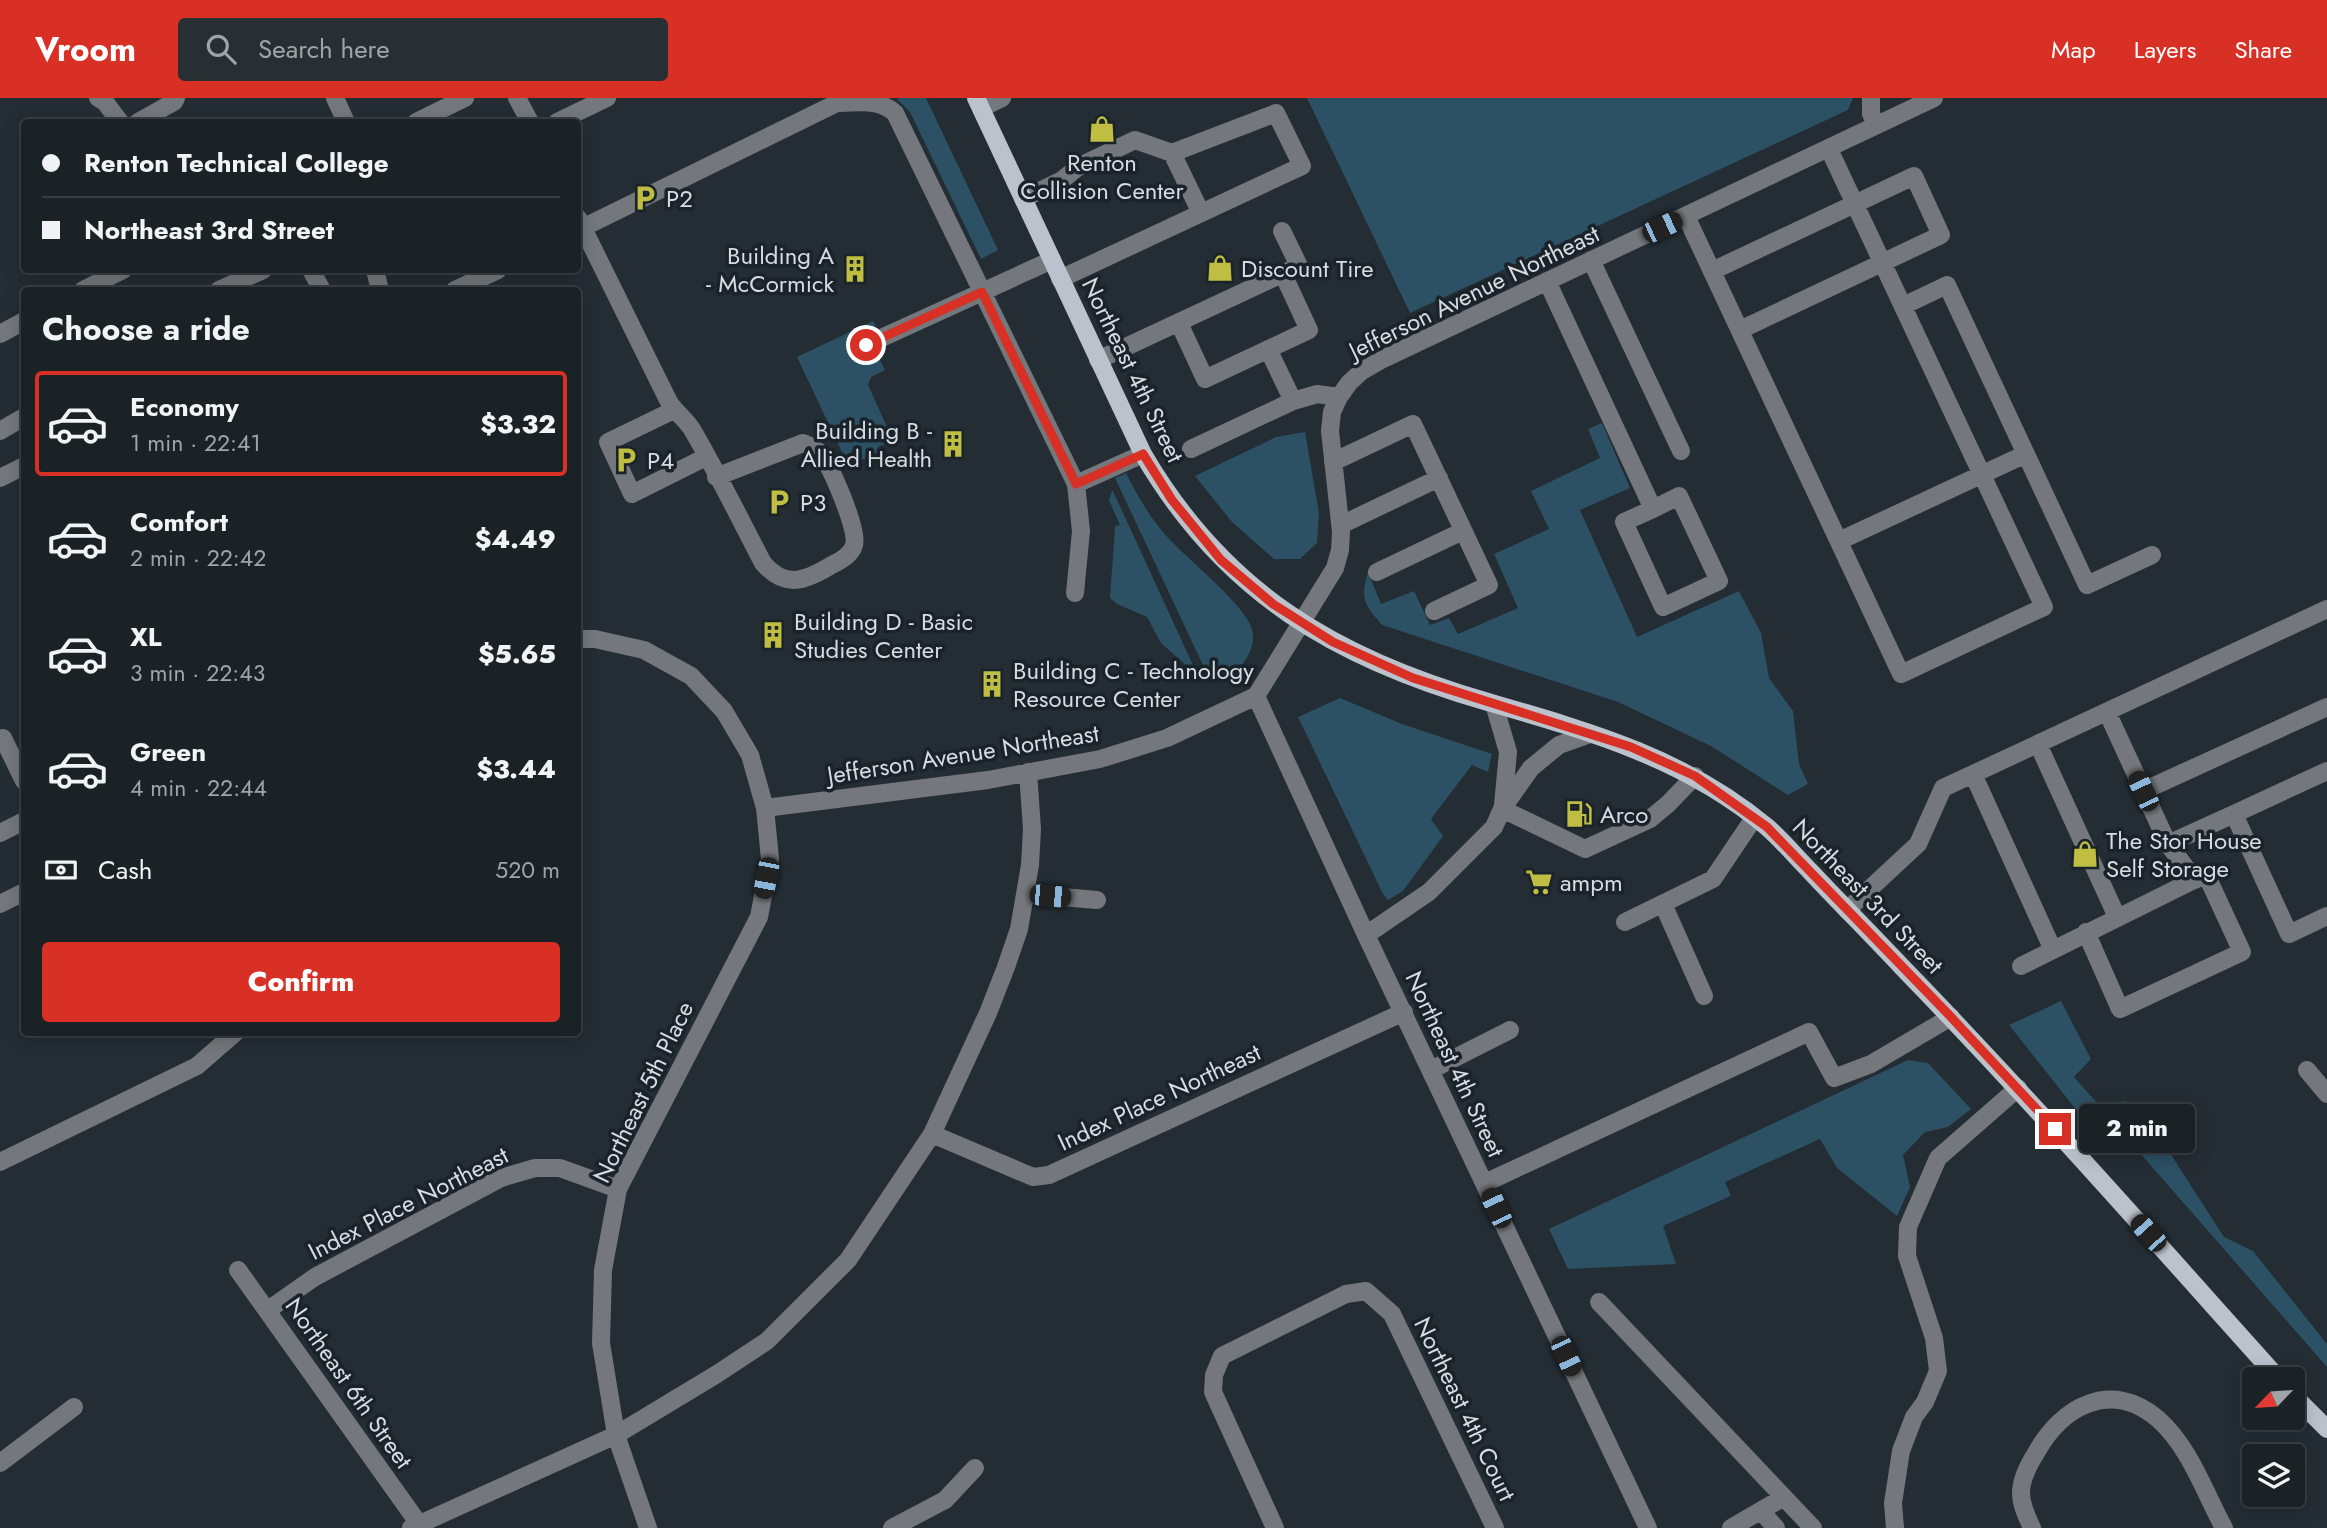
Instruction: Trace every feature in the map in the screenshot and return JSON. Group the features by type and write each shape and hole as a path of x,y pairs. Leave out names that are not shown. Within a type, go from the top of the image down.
{"main road":[{"name":"Northeast 4th Street","path":"978,103 1143,454 1172,500 1221,560 1265,597 1301,622"},
{"name":"Northeast 3rd Street","path":"1301,622 1333,642 1387,668 1631,747 1695,776 1767,827 2018,1088 2268,1367"},
{"path":"2305,1407 2327,1429"}],"street":[{"path":"98,98 118,119"},
{"path":"143,119 174,102 176,98"},
{"path":"335,98 345,119"},
{"path":"422,119 465,98"},
{"path":"517,98 528,119"},
{"path":"563,119 607,98"},
{"path":"978,103 1002,98"},
{"path":"1871,98 1871,114 1877,125"},
{"name":"Jefferson Avenue Northeast","path":"765,808 988,780 1100,759 1167,738 1256,696 1335,568 1340,550 1340,524 1330,432 1332,412 1349,383 1362,371 1934,98"},
{"path":"581,225 836,100 886,105 895,113 1076,484 1081,531 1076,593"},
{"path":"1023,199 1062,180 1078,167 1135,140 1172,153 1276,113 1302,166 1060,279"},
{"path":"1686,216 1901,674 1961,646 2044,607 1829,149"},
{"path":"1172,153 1200,213"},
{"path":"1712,271 1914,176 1941,235 1740,330"},
{"path":"581,230 674,410 692,428 716,477 763,563 781,578 810,578 847,556 854,547 856,536 852,520 823,456 813,446 803,443 716,477"},
{"path":"1098,360 1299,266 1282,231"},
{"path":"866,345 1052,260"},
{"path":"1591,260 1681,451"},
{"path":"89,287 117,273"},
{"path":"226,287 256,273"},
{"path":"461,287 492,273"},
{"path":"1179,323 1205,379 1309,330 1283,274"},
{"path":"1548,281 1653,509"},
{"path":"1903,306 1947,285 2087,585 2152,555"},
{"path":"0,334 21,323"},
{"path":"1268,349 1293,401"},
{"path":"1191,449 1293,401 1317,394 1339,397"},
{"path":"674,410 608,442 632,494 706,457"},
{"path":"0,431 21,419"},
{"path":"1333,462 1413,424 1489,585 1434,611"},
{"path":"1076,484 1143,454"},
{"path":"1839,541 2026,454"},
{"path":"0,478 21,468"},
{"path":"1340,524 1438,478"},
{"path":"1679,496 1719,581 1663,607 1624,522 1653,509 1679,496"},
{"path":"1377,572 1463,531"},
{"path":"1847,910 1919,844 1943,788 2327,609"},
{"name":"Northeast 5th Place","path":"581,639 595,639 644,650 691,676 724,711 750,755 765,808 770,859 759,917 618,1189 603,1270 601,1343 616,1435 648,1528"},
{"name":"Northeast 4th Street","path":"1256,696 1648,1528"},
{"path":"1494,704 1508,752 1502,808"},
{"path":"2143,791 2327,707"},
{"path":"2107,712 2168,844 2195,880"},
{"path":"1366,934 1429,892 1494,827 1502,808 1531,768 1559,745 1590,734"},
{"path":"0,740 3,738 21,775"},
{"path":"2038,744 2118,917"},
{"path":"2168,844 2327,771"},
{"path":"415,1526 616,1435 717,1374 767,1341 848,1260 932,1135 988,1013 1019,929 1027,894 1032,829 1028,772"},
{"path":"1973,774 2053,950"},
{"path":"1502,808 1585,849 1650,819 1695,776"},
{"path":"2234,814 2289,934 2327,916"},
{"path":"1625,922 1713,879 1754,818"},
{"path":"0,833 21,822"},
{"path":"2021,966 2086,932 2206,874 2242,952 2120,1009 2086,932"},
{"path":"0,904 21,894"},
{"path":"1027,894 1097,900"},
{"path":"1663,904 1704,996"},
{"name":"Index Place Northeast","path":"932,1135 1032,1177 1049,1175 1404,1012"},
{"path":"1485,1183 1809,1032 1834,1078 1871,1064 1951,1017"},
{"path":"1432,1070 1510,1030"},
{"path":"0,1162 197,1066 231,1036"},
{"path":"2307,1070 2327,1094"},
{"path":"1895,1528 1893,1503 1901,1451 1938,1371 1934,1338 1907,1256 1908,1227 1938,1157 2018,1088"},
{"name":"Index Place Northeast","path":"268,1310 315,1277 501,1178 534,1168 560,1168 618,1189"},
{"name":"Northeast 6th Street","path":"238,1270 415,1526"},
{"name":"Northeast 4th Court","path":"1275,1528 1213,1392 1214,1376 1222,1356 1346,1294 1366,1292 1392,1314 1495,1528"},
{"path":"1599,1302 1813,1528"},
{"path":"2032,1528 2021,1492 2025,1473 2035,1454 2048,1432 2063,1417 2086,1404 2105,1399 2135,1405 2157,1419 2187,1458 2224,1528"},
{"path":"0,1462 74,1407"},
{"path":"892,1528 945,1500 975,1468"},
{"path":"1731,1528 1784,1497"},
{"path":"1761,1511 1776,1528"}],"shaded area":[{"path":"926,98 998,250 981,259 910,112 897,99"},
{"path":"1307,98 1853,98 1848,110 1410,313"},
{"path":"873,321 877,329 861,337 870,357 877,354 885,370 871,377 868,385 892,438 887,447 885,444 878,447 880,451 862,460 858,448 851,450 857,463 849,467 797,357"},
{"path":"1602,423 1630,488 1580,510 1637,637 1739,591 1761,633 1769,678 1793,711 1799,764 1808,784 1788,795 1711,746 1618,702 1382,625 1365,601 1364,589 1368,572 1381,604 1414,591 1430,625 1449,618 1458,634 1518,608 1494,554 1549,529 1531,491 1600,458 1588,429"},
{"path":"1305,432 1319,513 1317,543 1300,559 1274,559 1232,522 1195,476 1276,437"},
{"path":"1126,473 1164,533 1248,619 1253,642 1245,661 1233,677 1223,676 1210,680 1115,478"},
{"path":"1112,491 1198,676 1161,643 1147,617 1117,604 1110,598 1115,526 1120,525 1109,500"},
{"path":"1340,698 1402,724 1492,754 1488,772 1472,765 1431,819 1443,836 1403,891 1388,900 1298,717"},
{"path":"2061,1001 2091,1059 2074,1077 2098,1104 2125,1101 2152,1125 2224,1237 2253,1251 2327,1344 2327,1367 2112,1121 2096,1135 2009,1025"},
{"path":"1908,1060 1928,1063 1971,1109 1948,1127 1925,1132 1903,1155 1910,1187 1897,1216 1837,1168 1820,1139 1725,1182 1731,1196 1663,1226 1676,1264 1568,1269 1549,1229"}],"place":[{"name":"Renton Collision Center","path":"1102,129"},
{"name":"P2","path":"645,198"},
{"name":"Discount Tire","path":"1220,268"},
{"name":"Building A - McCormick","path":"855,269"},
{"name":"Building B - Allied Health","path":"953,444"},
{"name":"P4","path":"626,460"},
{"name":"P3","path":"779,502"},
{"name":"Building D - Basic Studies Center","path":"773,635"},
{"name":"Building C - Technology Resource Center","path":"992,684"},
{"name":"Arco","path":"1579,814"},
{"name":"The Stor House Self Storage","path":"2085,854"},
{"name":"ampm","path":"1539,882"}],"route":[{"path":"866,345 982,292 1076,484 1143,454 1172,500 1221,560 1273,604 1333,642 1400,673 1631,747 1695,776 1767,827 2055,1129"}]}
